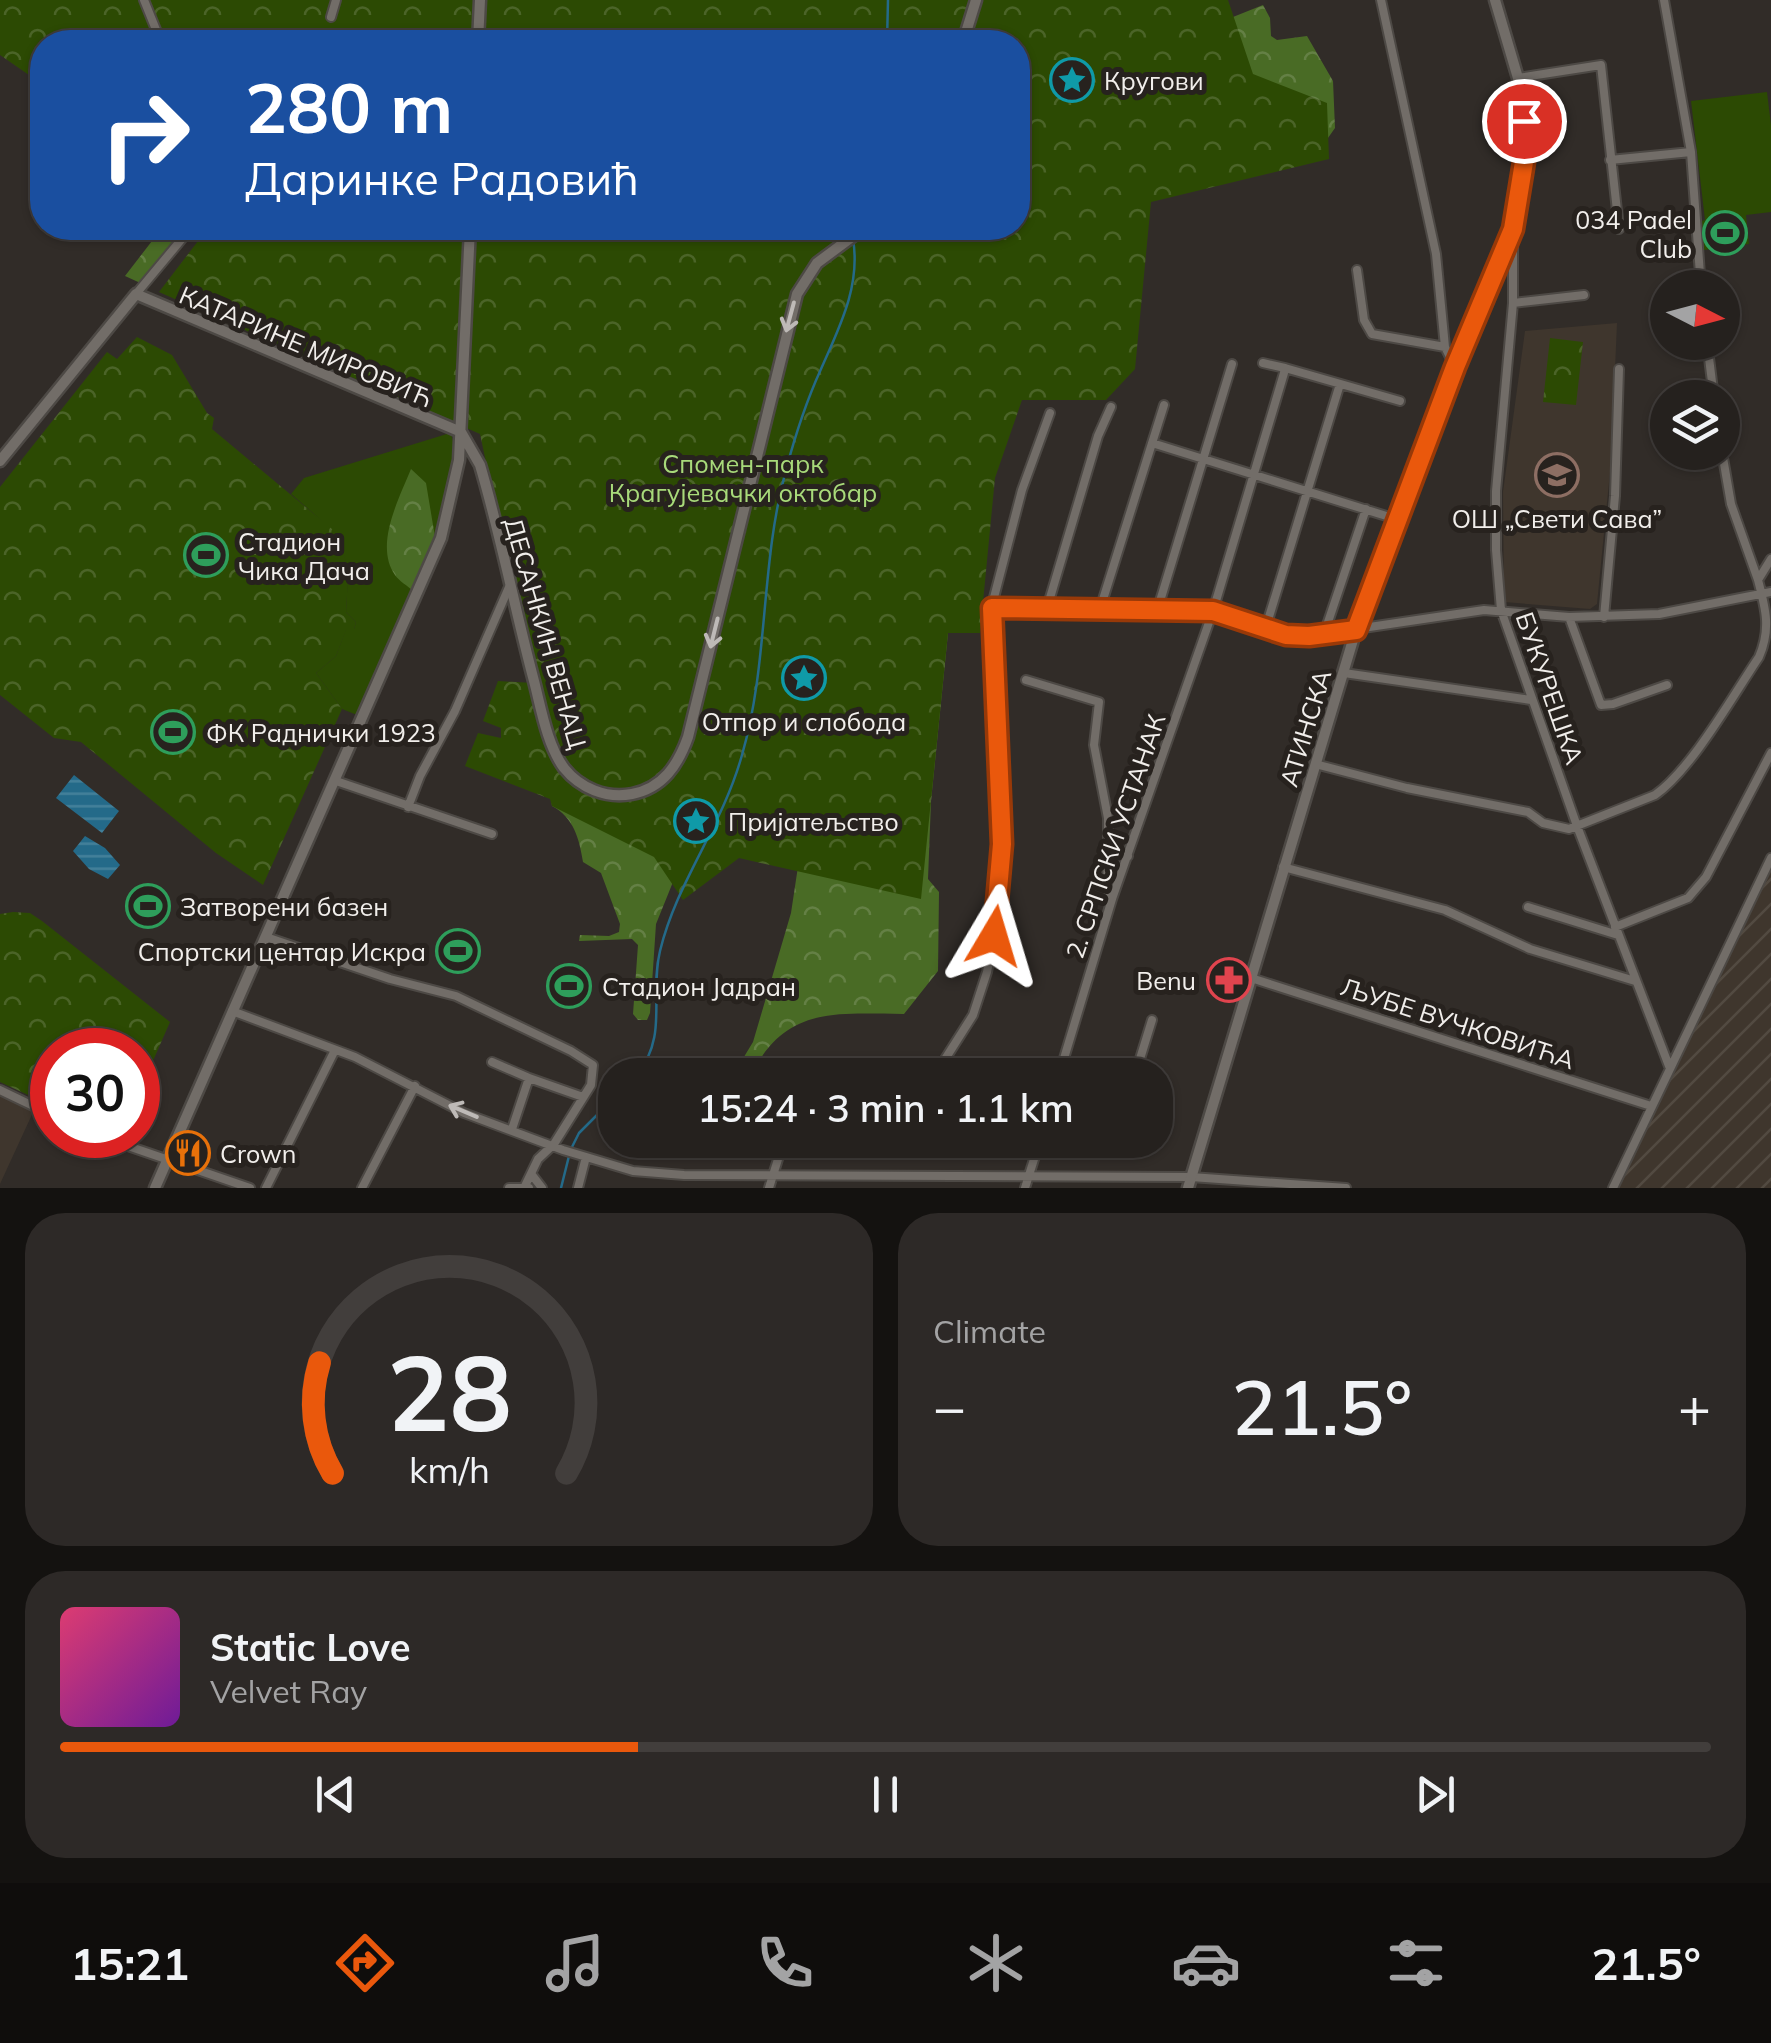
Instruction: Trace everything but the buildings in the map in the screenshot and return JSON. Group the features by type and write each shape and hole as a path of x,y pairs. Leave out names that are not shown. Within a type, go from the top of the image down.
{"street":[{"path":"144,0 155,30"},
{"path":"331,16 336,0"},
{"path":"479,30 480,0"},
{"path":"967,30 976,0"},
{"path":"1381,0 1436,254 1446,347 1455,367"},
{"name":"АТИНСКА","path":"1190,1182 1356,630 1455,367 1513,229 1524,162 1524,121 1518,78 1495,0"},
{"path":"1664,0 1691,152 1700,270"},
{"path":"1518,78 1601,65 1619,229"},
{"path":"1610,160 1691,152"},
{"name":"БУКУРЕШКА","path":"1513,229 1513,303 1496,491 1501,610 1577,826 1669,1066"},
{"path":"0,461 180,240"},
{"path":"154,1188 433,561 459,460 469,240"},
{"name":"ДЕСАНКИН ВЕНАЦ","path":"461,432 476,457 545,720 564,767 589,789 615,794 640,792 666,777 688,738 793,305 813,267 845,240"},
{"path":"1495,266 1506,260 1514,261"},
{"path":"1357,270 1364,320 1372,334 1446,347"},
{"name":"КАТАРИНЕ МИРОВИЋ","path":"136,294 461,432"},
{"path":"1513,303 1584,295"},
{"path":"1263,362 1400,401"},
{"path":"1157,611 1232,364"},
{"name":"2. СРПСКИ УСТАНАК","path":"1063,1058 1112,899 1213,611 1284,368"},
{"path":"1604,618 1615,496 1619,369"},
{"path":"1265,630 1340,384"},
{"path":"1100,610 1164,405"},
{"path":"1047,608 1098,436 1111,408"},
{"path":"945,1058 974,1015 987,972 999,899 1002,844 992,608 1022,490 1050,413"},
{"path":"1152,443 1396,519"},
{"path":"459,460 467,454 476,457"},
{"path":"1315,764 1528,812 1568,829 1655,796 1667,786 1759,657 1768,638 1766,593 1731,504 1725,470"},
{"path":"1324,634 1366,509"},
{"path":"1758,580 1771,559"},
{"path":"408,806 509,587"},
{"path":"992,608 1213,611 1265,630 1309,636 1468,612 1501,610 1604,618 1659,614 1766,593"},
{"path":"1569,617 1601,704 1609,706 1666,685"},
{"path":"1344,672 1531,700"},
{"path":"1026,680 1093,698 1100,706 1094,745 1108,818 1107,885 1112,899"},
{"path":"1528,907 1616,931 1688,898 1706,877 1771,752"},
{"path":"336,781 492,834"},
{"path":"1108,854 1128,856"},
{"path":"1612,1188 1771,858"},
{"path":"1283,867 1430,905 1530,949 1635,981"},
{"path":"266,937 390,979 456,996 571,1051 593,1066 594,1075 559,1147 542,1153 526,1188 509,1188"},
{"name":"ЉУБЕ ВУЧКОВИЋА","path":"1252,978 1652,1106"},
{"path":"232,1011 335,1050 464,1112 634,1171 1030,1175 1346,1188"},
{"path":"1140,1058 1152,1020"},
{"path":"266,1188 335,1050"},
{"path":"492,1062 584,1098"},
{"path":"512,1129 529,1078"},
{"path":"362,1188 414,1086"},
{"path":"0,1090 30,1104"},
{"path":"578,1188 583,1156"},
{"path":"160,1158 250,1188"},
{"path":"768,1188 778,1158"},
{"path":"1025,1188 1035,1158"},
{"path":"679,1188 684,1174"},
{"path":"532,1175 542,1188"}],"shaded area":[{"name":"ОШ „Свети Сава”","path":"1617,323 1611,462 1597,604 1590,609 1504,602 1503,492 1525,331"},
{"path":"1771,858 1771,1188 1613,1188"},
{"path":"0,1093 30,1106 30,1119 0,1184"}],"green space":[{"name":"Спомен-парк Крагујевачки октобар","path":"0,0 1228,0 1253,74 1327,103 1329,159 1151,202 1135,369 1106,400 1022,400 995,478 980,633 948,633 921,899 739,858 683,900 654,857 552,806 550,799 465,766 478,733 501,738 501,728 483,721 498,681 533,683 480,434 159,292 199,240 1030,240 1030,30 30,30 30,76 0,55"},
{"path":"1263,5 1270,18 1271,36 1277,40 1307,36 1333,81 1335,128 1323,145 1030,187 1030,183 1218,23"},
{"path":"1767,92 1771,212 1746,215 1749,244 1704,250 1701,221 1705,220 1691,101"},
{"path":"153,240 183,240 147,286 125,276"},
{"path":"137,337 172,355 207,413 214,418 212,429 338,534 344,554 346,612 356,622 354,629 346,630 336,656 316,673 342,709 263,885 216,853 81,742 54,738 0,695 0,487 107,352 117,359"},
{"path":"1550,338 1583,342 1576,405 1543,402"},
{"path":"450,433 454,455 438,528 357,715 342,709 316,673 336,656 346,629 354,629 356,622 346,612 344,556 332,532 291,494 304,478"},
{"path":"411,469 426,483 435,537 413,591 395,575 387,550 395,508"},
{"path":"835,621 980,633 948,633 931,801 928,879 939,892 938,971 904,1014 815,1018 780,1036 761,1058 743,1058 753,1042 791,913"},
{"path":"551,799 630,828 675,877 656,924 647,1020 638,1020 633,1014 638,945 632,939 579,941 580,935 609,936 619,932 620,924 601,873 583,862 574,830 566,816 552,806"},
{"path":"30,913 170,1022 160,1045 160,1028 30,1028 30,1096 0,1082 0,914"}],"water":[{"path":"74,775 119,811 102,833 56,798"},
{"path":"85,836 105,848 120,865 108,879 89,869 73,851"}],"waterway":[{"path":"887,30 888,0"},
{"path":"648,1058 655,1030 660,951 677,901 733,781 751,720 778,505 801,419 847,306 854,273 853,240"},
{"path":"571,1149 579,1133 598,1114"},
{"path":"561,1188 569,1156"}],"place":[{"name":"Кругови","path":"1072,80"},
{"name":"034 Padel Club","path":"1725,233"},
{"name":"ОШ „Свети Сава”","path":"1557,475"},
{"name":"Стадион Чика Дача","path":"206,555"},
{"name":"Отпор и слобода","path":"804,678"},
{"name":"ФК Раднички 1923","path":"173,732"},
{"name":"Пријатељство","path":"696,821"},
{"name":"Затворени базен","path":"148,906"},
{"name":"Спортски центар Искра","path":"458,951"},
{"name":"Benu","path":"1229,980"},
{"name":"Стадион Јадран","path":"569,986"},
{"name":"Crown","path":"188,1153"}],"route":[{"path":"994,936 1002,844 992,608 1213,611 1286,635 1356,630 1455,367 1513,229 1524,162 1524,121"}]}
